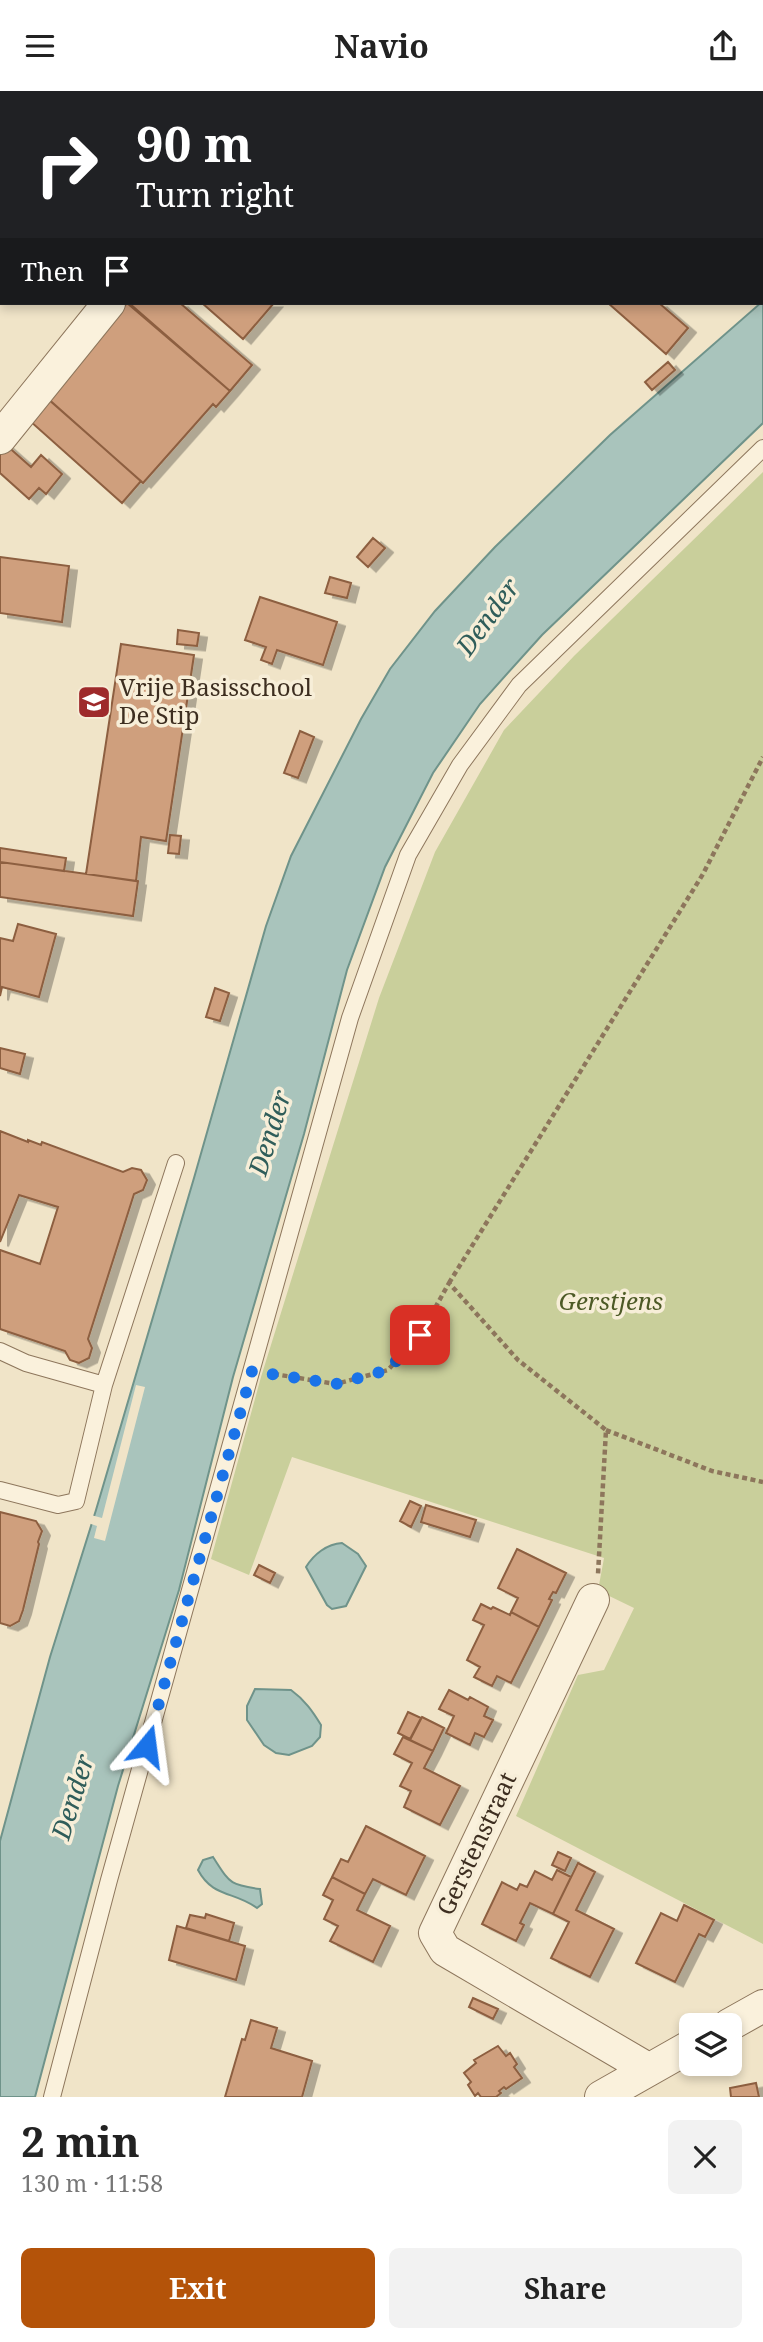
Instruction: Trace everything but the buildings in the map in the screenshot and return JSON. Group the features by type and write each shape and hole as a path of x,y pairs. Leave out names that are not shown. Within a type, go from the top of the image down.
{"street":[{"path":"0,438 107,305"},
{"name":"Gerstenstraat","path":"593,1599 435,1933 445,1950 648,2069"},
{"path":"742,2018 763,2006"},
{"path":"601,2097 679,2052"}],"lane":[{"path":"52,2097 113,1867 350,1018 408,855 460,765 519,685 763,447"},
{"path":"0,1490 58,1505 76,1501 104,1385 176,1163"},
{"path":"0,1352 26,1363 104,1385"}],"path":[{"path":"252,1371 336,1384 388,1370 420,1335 449,1283 703,874 763,757"},
{"path":"449,1283 518,1360 606,1430 712,1471 763,1482"},
{"path":"593,1599 597,1578 606,1430"}],"green space":[{"name":"Gerstjens","path":"763,472 763,1944 516,1816 578,1675 604,1670 634,1608 601,1592 599,1585 604,1558 292,1457 249,1575 211,1559 261,1377 379,998 435,852 504,730 574,656"}],"water":[{"name":"Dender","path":"758,305 763,305 763,423 542,635 480,704 433,773 385,867 347,970 304,1134 233,1377 179,1590 118,1786 35,2097 0,2097 0,1841 50,1657 96,1510 266,926 291,856 361,719 390,669 435,611 495,547 610,435"},
{"path":"342,1543 358,1554 366,1566 346,1606 332,1609 327,1605 306,1567 321,1551"},
{"path":"255,1689 291,1690 308,1706 321,1725 320,1737 312,1746 289,1755 276,1753 264,1745 247,1720 247,1706"},
{"path":"213,1857 231,1881 260,1889 262,1904 257,1908 210,1885 198,1870 203,1860"}],"pier":[{"path":"136,1385 145,1387 105,1541 94,1538 97,1526 88,1523 91,1515 102,1518"}],"place":[{"name":"Vrije Basisschool De Stip","path":"94,702"}],"route":[{"path":"147,1746 252,1371 336,1384 388,1370 420,1335"}]}
